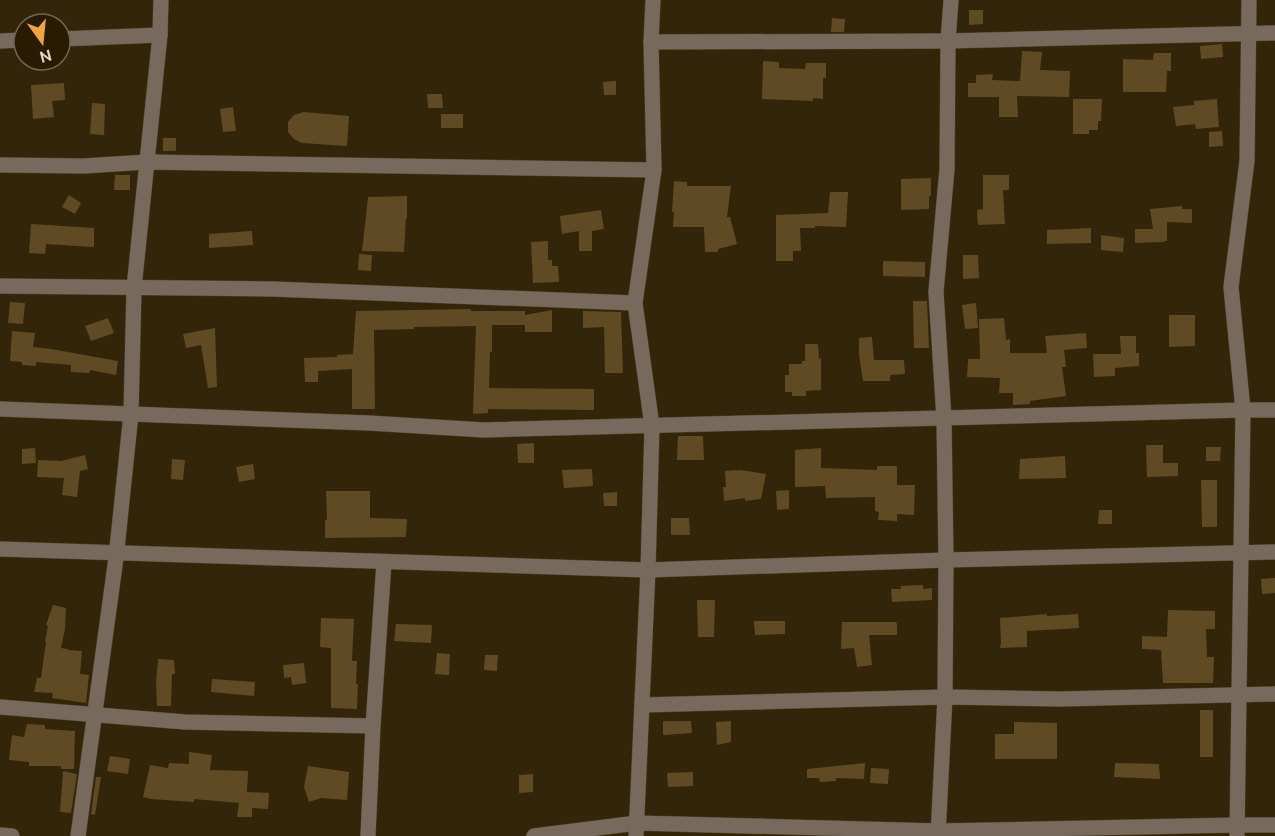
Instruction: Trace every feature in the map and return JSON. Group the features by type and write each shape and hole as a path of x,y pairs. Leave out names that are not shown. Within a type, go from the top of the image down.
{"street":[{"path":"78,836 116,558 131,414 134,288 160,35 161,0"},
{"path":"637,829 652,426 635,303 654,170 651,42 653,0"},
{"path":"938,833 945,698 946,560 944,419 936,292 947,169 948,41 951,0"},
{"path":"1237,830 1243,410 1231,287 1247,161 1249,0"},
{"path":"651,42 948,41 1275,33"},
{"path":"72,39 160,35"},
{"path":"0,165 84,166 147,162 654,170"},
{"path":"0,286 272,289 635,303"},
{"path":"0,409 369,423 484,430 1275,410"},
{"path":"0,549 648,570 1275,552"},
{"path":"368,836 384,562"},
{"path":"642,705 1275,694"},
{"path":"0,707 185,722 373,726"},
{"path":"534,836 637,829 938,833 1237,830 1275,825"},
{"path":"0,835 12,836"}],"building":[{"path":"969,10 983,10 983,24 969,25"},
{"path":"832,18 845,19 844,32 831,32"},
{"path":"1222,44 1223,57 1201,59 1200,46"},
{"path":"1022,51 1042,52 1040,70 1070,71 1069,97 1017,96 1018,117 999,117 999,97 968,97 968,83 976,83 976,75 993,74 992,80 1020,81"},
{"path":"1154,53 1171,53 1171,71 1167,71 1166,92 1123,92 1123,59 1153,60"},
{"path":"763,61 779,62 779,68 805,69 806,63 826,63 823,99 813,98 813,101 762,99"},
{"path":"616,81 616,95 604,95 603,82"},
{"path":"64,83 65,100 52,101 54,117 33,119 31,85"},
{"path":"427,94 442,94 443,108 428,108"},
{"path":"1073,99 1102,99 1101,121 1098,121 1098,130 1089,130 1089,134 1073,134"},
{"path":"1217,99 1219,127 1196,129 1195,124 1176,126 1173,107 1194,105 1194,101"},
{"path":"92,103 105,104 104,135 90,134"},
{"path":"233,107 236,131 223,132 220,109"},
{"path":"304,112 349,116 347,146 302,143 294,139 288,132 288,122 294,115"},
{"path":"441,114 463,114 463,128 441,128"},
{"path":"1222,131 1223,146 1209,147 1209,132"},
{"path":"163,138 176,138 176,151 163,151"},
{"path":"115,175 130,175 130,190 114,190"},
{"path":"983,175 1009,175 1009,190 1003,190 1005,224 978,225 977,210 983,209"},
{"path":"931,178 929,209 901,210 901,179"},
{"path":"674,181 687,182 687,186 731,186 727,217 730,217 737,244 718,249 718,252 705,252 704,227 673,227"},
{"path":"830,192 848,192 846,227 800,228 801,251 793,251 793,261 776,261 776,215 828,213"},
{"path":"69,195 81,203 75,214 62,207"},
{"path":"407,196 404,252 362,251 368,197"},
{"path":"1182,206 1182,209 1192,209 1192,223 1167,222 1167,241 1135,243 1135,229 1153,229 1150,209"},
{"path":"601,210 604,229 592,231 592,251 579,251 579,231 562,234 560,216"},
{"path":"31,224 94,228 94,246 46,244 45,254 29,253"},
{"path":"1091,228 1091,243 1047,244 1047,230"},
{"path":"252,231 253,245 209,248 209,234"},
{"path":"1101,235 1124,238 1123,252 1101,250"},
{"path":"548,241 548,260 552,260 552,266 558,266 559,282 533,283 531,242"},
{"path":"359,254 372,255 371,271 358,270"},
{"path":"963,255 978,255 979,278 963,279"},
{"path":"883,261 925,262 925,277 883,276"},
{"path":"913,301 927,301 929,348 914,348"},
{"path":"10,302 25,303 23,324 8,323"},
{"path":"976,303 978,328 965,329 962,305"},
{"path":"471,309 471,311 525,311 525,325 492,325 489,388 594,389 594,410 488,409 488,413 473,414 476,326 374,330 375,409 352,409 352,369 318,371 318,382 305,382 304,358 353,354 356,311"},
{"path":"552,310 552,332 525,332 525,315"},
{"path":"583,311 621,312 623,373 605,373 604,327 583,328"},
{"path":"1169,315 1195,315 1195,346 1169,347"},
{"path":"108,318 114,333 91,341 85,326"},
{"path":"1004,318 1006,340 1010,339 1010,353 1047,353 1045,336 1086,333 1087,348 1064,350 1066,367 1062,367 1066,396 1030,401 1030,404 1013,405 1013,393 999,393 1000,378 967,377 968,359 980,359 979,319"},
{"path":"215,328 217,387 208,388 201,345 186,348 183,334"},
{"path":"12,331 35,333 33,347 118,361 116,375 90,370 89,373 71,372 71,365 36,362 36,366 10,361"},
{"path":"1120,336 1136,336 1139,366 1115,368 1115,376 1094,377 1093,354 1121,354"},
{"path":"872,337 874,360 904,360 905,374 890,375 890,381 863,381 859,338"},
{"path":"805,344 818,344 819,359 821,358 821,390 806,391 806,396 792,396 792,392 785,392 785,375 789,375 789,364 802,364 802,361 805,361"},
{"path":"678,436 703,436 704,460 677,460"},
{"path":"534,443 534,463 518,463 517,444"},
{"path":"1146,445 1163,445 1163,463 1178,463 1178,476 1147,477"},
{"path":"1206,447 1221,447 1220,461 1206,461"},
{"path":"35,448 36,463 22,464 22,449"},
{"path":"821,448 821,468 877,470 877,466 897,466 897,485 915,485 914,515 897,514 897,521 878,520 879,512 875,511 875,497 826,498 825,486 795,487 795,450"},
{"path":"85,455 88,469 80,471 77,497 62,495 64,478 37,477 38,460 61,461"},
{"path":"1065,456 1066,478 1019,479 1020,459"},
{"path":"172,459 185,460 183,480 171,479"},
{"path":"253,464 255,479 239,482 236,467"},
{"path":"592,469 593,486 564,488 562,470"},
{"path":"740,470 766,474 761,499 745,501 745,498 724,501 725,471"},
{"path":"1201,480 1217,480 1217,527 1202,527"},
{"path":"789,490 789,509 777,510 776,491"},
{"path":"326,491 370,491 370,518 407,519 406,537 325,538"},
{"path":"617,492 617,506 604,506 603,493"},
{"path":"1099,510 1112,510 1112,524 1098,524"},
{"path":"671,518 689,518 690,535 671,535"},
{"path":"1275,578 1275,593 1262,594 1261,579"},
{"path":"923,585 923,589 932,588 932,600 892,602 891,589"},
{"path":"697,600 715,600 714,637 698,637"},
{"path":"53,605 66,608 61,648 82,651 80,674 89,675 86,703 52,698 53,693 34,692 37,678 41,678 48,626 46,625"},
{"path":"1168,610 1215,611 1215,629 1206,629 1207,657 1214,657 1213,683 1163,683 1161,650 1142,649 1142,636 1167,637"},
{"path":"1047,614 1047,616 1078,614 1079,628 1027,631 1027,647 1000,648 1000,618"},
{"path":"321,618 354,619 352,661 357,661 357,709 331,708 331,648 320,647"},
{"path":"754,621 785,621 785,634 755,635"},
{"path":"842,622 896,622 897,635 869,635 872,665 857,667 854,648 841,649"},
{"path":"396,624 432,625 431,643 394,641"},
{"path":"437,653 450,654 449,675 435,674"},
{"path":"485,655 498,655 497,671 484,670"},
{"path":"158,659 174,660 175,674 172,674 171,706 157,706"},
{"path":"304,663 306,683 292,685 291,677 284,678 283,665"},
{"path":"212,679 255,682 254,696 211,692"},
{"path":"1200,710 1213,710 1213,757 1200,757"},
{"path":"663,721 691,721 692,733 663,735"},
{"path":"731,721 731,742 717,745 716,722"},
{"path":"1014,722 1057,723 1057,759 995,759 995,734 1014,734"},
{"path":"27,724 45,725 45,729 75,731 74,769 61,769 61,766 29,766 29,762 9,760 12,735 24,737"},
{"path":"189,752 212,755 210,770 248,771 247,792 269,793 268,809 252,808 252,817 237,817 239,803 194,799 194,802 143,797 150,765 168,768 169,763 189,764"},
{"path":"110,756 130,759 128,774 107,771"},
{"path":"865,763 864,779 836,778 836,781 820,782 819,778 807,778 807,769"},
{"path":"1115,763 1159,764 1160,779 1114,777"},
{"path":"308,766 349,772 347,800 321,798 309,802 304,787"},
{"path":"871,768 889,769 888,784 870,783"},
{"path":"63,771 77,774 71,813 60,812"},
{"path":"693,772 693,786 668,787 667,773"},
{"path":"533,774 533,792 519,793 519,775"},
{"path":"96,777 101,777 95,815 91,814"}]}
